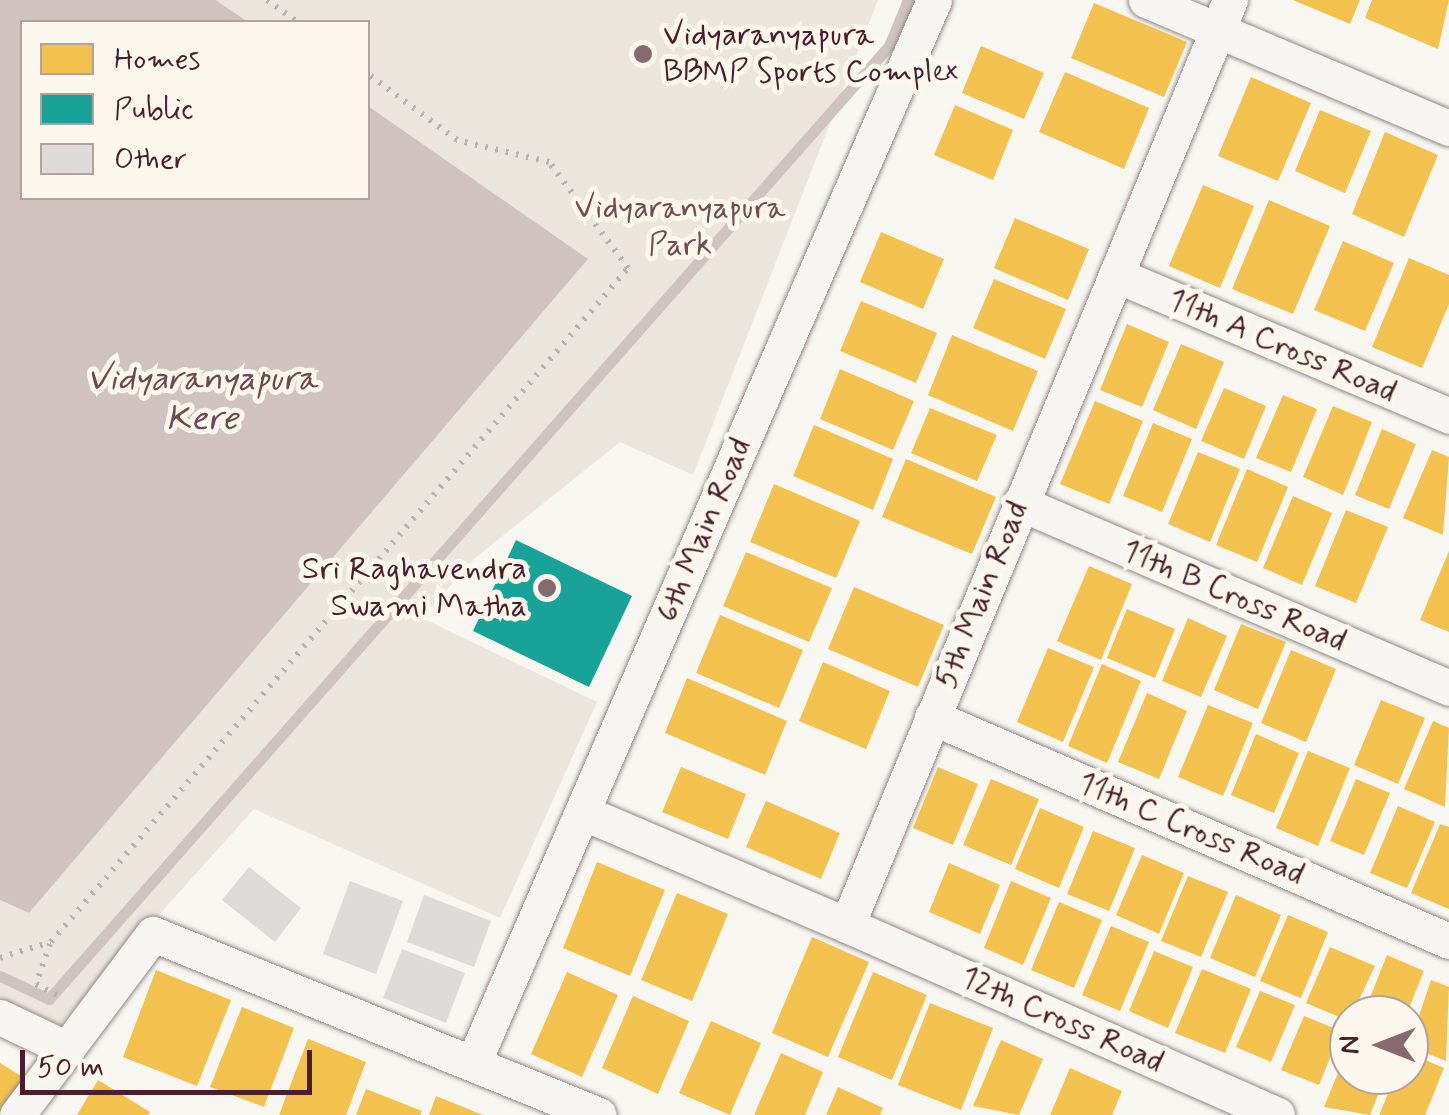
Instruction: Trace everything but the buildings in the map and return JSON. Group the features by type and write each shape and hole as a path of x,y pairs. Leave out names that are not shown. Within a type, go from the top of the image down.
{"street":[{"name":"6th Main Road","path":"474,1061 934,0"},
{"path":"1146,0 1224,15 1449,128"},
{"name":"5th Main Road","path":"847,925 1224,15"},
{"name":"11th A Cross Road","path":"1116,275 1449,416"},
{"name":"11th B Cross Road","path":"1020,503 1449,688"},
{"name":"11th C Cross Road","path":"932,717 1449,941"},
{"path":"582,812 847,925"},
{"name":"12th Cross Road","path":"847,925 1278,1115"},
{"path":"17,1115 63,1047 154,934 599,1115"},
{"path":"0,1017 63,1047"}],"path":[{"path":"266,0 294,20"},
{"path":"90,1013 36,984 51,942 628,268 549,162 457,140 370,75"},
{"path":"0,958 51,942"}],"green space":[{"name":"Vidyaranyapura Park","path":"216,0 878,0 693,475 620,442 475,558 422,618 597,702 500,918 254,809 60,1025 0,997 0,900 29,913 587,259 370,107 370,20 245,20"}],"water":[{"name":"Vidyaranyapura Kere","path":"0,0 216,0 245,20 20,20 20,200 370,200 370,107 588,259 29,913 0,900"}],"waterway":[{"path":"0,976 49,999 889,46 908,0"}],"place":[{"name":"Vidyaranyapura BBMP Sports Complex","path":"643,54"},
{"name":"Sri Raghavendra Swami Matha","path":"547,588"}]}
